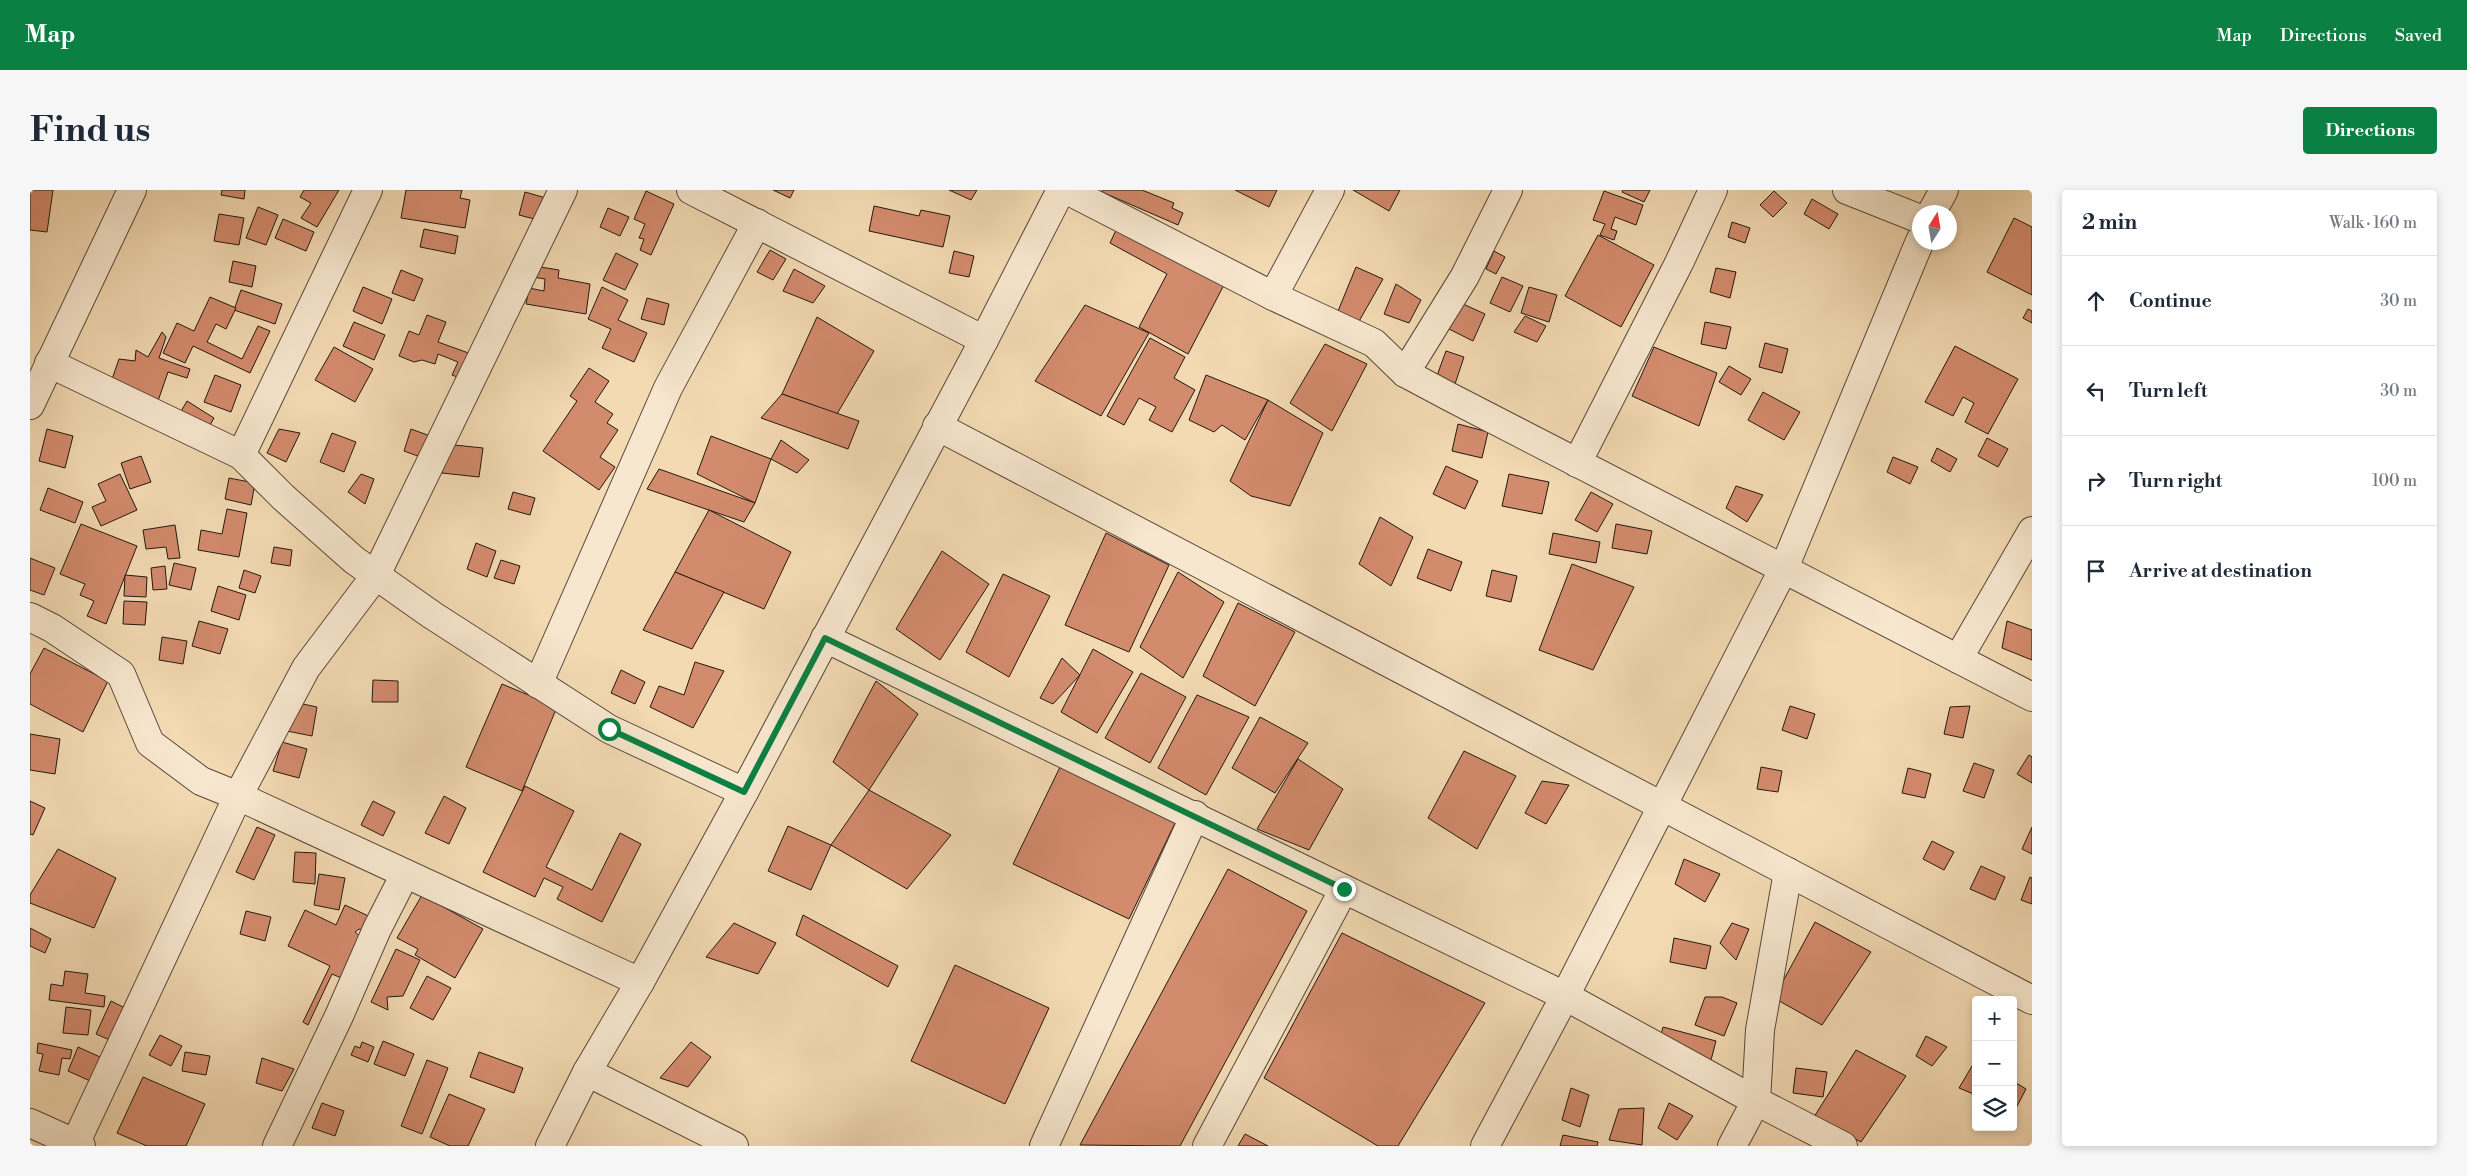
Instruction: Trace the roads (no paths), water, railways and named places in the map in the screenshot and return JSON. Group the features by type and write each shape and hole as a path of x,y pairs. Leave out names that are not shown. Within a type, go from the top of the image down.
{"street":[{"path":"30,405 132,190"},
{"path":"241,455 368,190"},
{"path":"30,1123 78,1145 238,796 306,668 376,575 563,190"},
{"path":"691,190 984,340"},
{"path":"550,1146 587,1072 640,982 744,792 984,340 1061,190"},
{"path":"1067,190 1273,296 1374,343 1404,373 2032,697"},
{"path":"1273,296 1330,190"},
{"path":"1404,373 1465,276 1508,190"},
{"path":"1577,463 1679,263 1713,190"},
{"path":"1847,190 1912,216"},
{"path":"1936,205 1944,190"},
{"path":"538,684 668,388 757,223"},
{"path":"1485,1146 1565,996 1784,568 1916,250"},
{"path":"50,363 241,455 283,498 354,560 432,615 609,729 744,792"},
{"path":"937,426 1788,872 2029,992"},
{"path":"1958,659 2032,531"},
{"path":"30,617 52,628 121,674 150,743 201,781 238,796 640,982"},
{"path":"825,638 1195,815 1565,996 1756,1101 1843,1146"},
{"path":"1044,1146 1195,815"},
{"path":"1732,1146 1756,1101 1760,1030 1788,872"},
{"path":"277,1146 339,1016 377,929 405,874"},
{"path":"1207,1146 1344,889"},
{"path":"587,1072 734,1146"}]}
